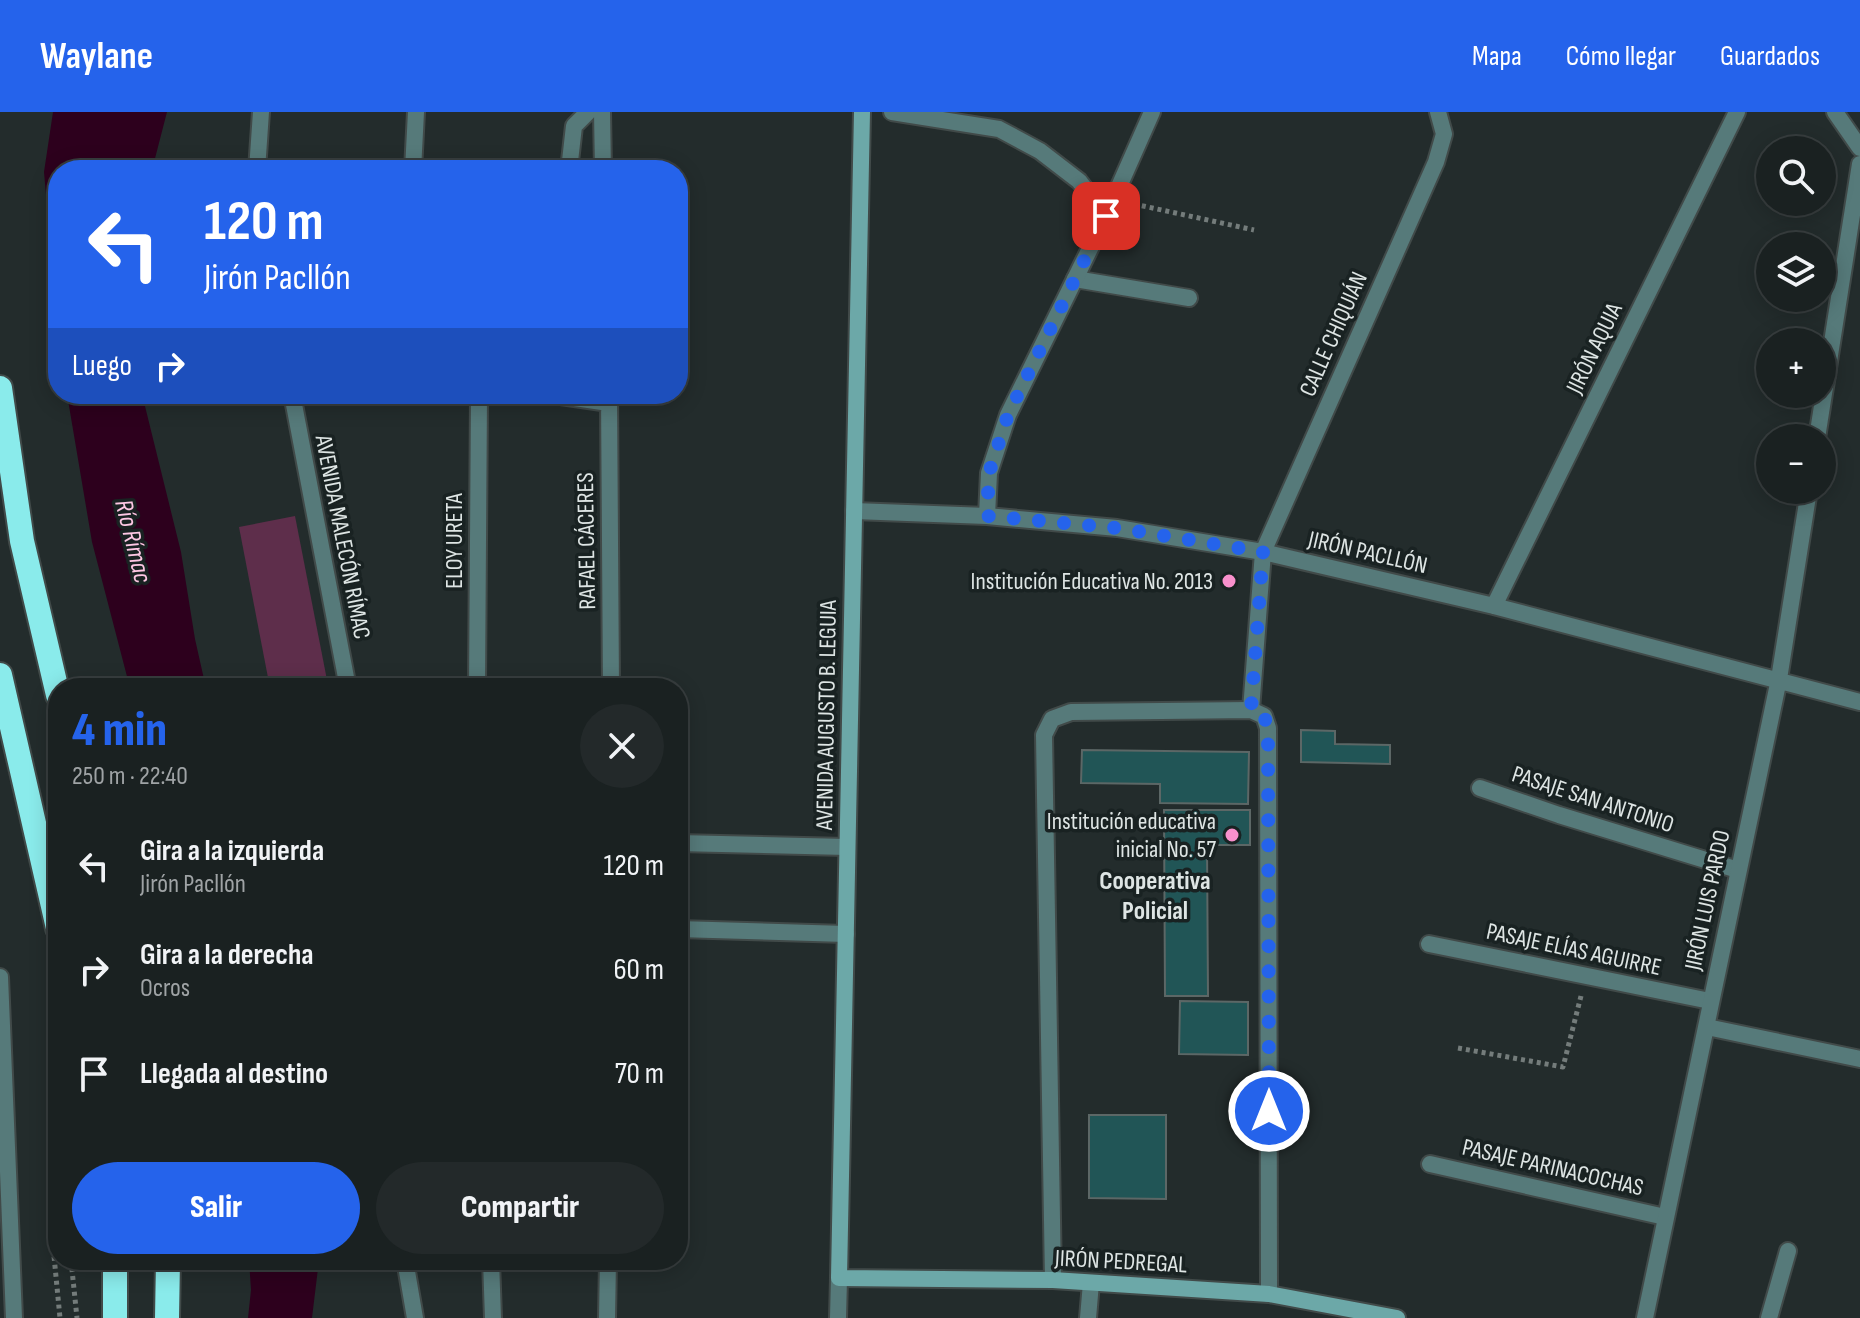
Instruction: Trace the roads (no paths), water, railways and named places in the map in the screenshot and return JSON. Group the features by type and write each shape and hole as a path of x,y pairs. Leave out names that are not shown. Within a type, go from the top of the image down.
{"highway":[{"path":"0,388 22,541 54,678"},
{"path":"0,675 48,884"},
{"path":"115,1270 115,1318"},
{"path":"167,1318 168,1270"}],"main road":[{"name":"AVENIDA AUGUSTO B. LEGUIA","path":"839,1278 862,112"},
{"name":"JIRÓN PEDREGAL","path":"839,1278 1053,1280 1269,1294 1343,1312 1397,1318"}],"street":[{"path":"258,160 261,112"},
{"path":"414,160 416,112"},
{"path":"570,160 574,126 588,112"},
{"path":"602,112 603,160"},
{"path":"892,112 999,129 1040,151 1079,181 1106,216"},
{"path":"987,516 989,473 1008,415 1106,216 1152,112"},
{"name":"CALLE CHIQUIÁN","path":"1251,710 1263,552 1436,162 1444,134 1438,112"},
{"name":"JIRÓN AQUIA","path":"1494,606 1737,112"},
{"path":"1835,112 1860,148"},
{"path":"1819,424 1860,164"},
{"path":"1075,279 1189,298"},
{"name":"AVENIDA MALECÓN RÍMAC","path":"294,404 346,678"},
{"name":"ELOY URETA","path":"477,678 479,404"},
{"name":"RAFAEL CÁCERES","path":"609,404 611,678"},
{"name":"JIRÓN LUIS PARDO","path":"1645,1318 1779,679 1807,504"},
{"name":"JIRÓN PACLLÓN","path":"854,511 987,516 1117,528 1263,552 1494,606 1860,702"},
{"path":"1053,1280 1044,735 1052,719 1071,712 1251,710 1264,716 1268,728 1269,1294"},
{"name":"PASAJE SAN ANTONIO","path":"1480,788 1738,870"},
{"path":"688,843 847,847"},
{"path":"688,929 846,934"},
{"name":"PASAJE ELÍAS AGUIRRE","path":"1429,944 1710,1001"},
{"path":"0,977 4,1178 14,1318"},
{"path":"1707,1027 1860,1059"},
{"name":"PASAJE PARINACOCHAS","path":"1430,1164 1665,1217"},
{"path":"1769,1318 1788,1251"},
{"path":"407,1270 415,1318"},
{"path":"491,1270 493,1318"},
{"path":"607,1318 608,1270"},
{"name":"AVENIDA AUGUSTO B. LEGUIA","path":"838,1318 839,1278"},
{"path":"1088,1318 1091,1283"}],"water":[{"path":"53,112 167,112 155,160 48,160 48,218 44,172"},
{"name":"Río Rímac","path":"69,404 144,404 181,552 204,678 127,678 92,542"},
{"path":"250,1270 318,1270 312,1318 248,1318"}],"place":[{"name":"Institución Educativa No. 2013","path":"1229,581"},
{"name":"Institución educativa inicial No. 57","path":"1232,835"}],"district":[{"name":"Cooperativa Policial","path":"1155,895"}]}
